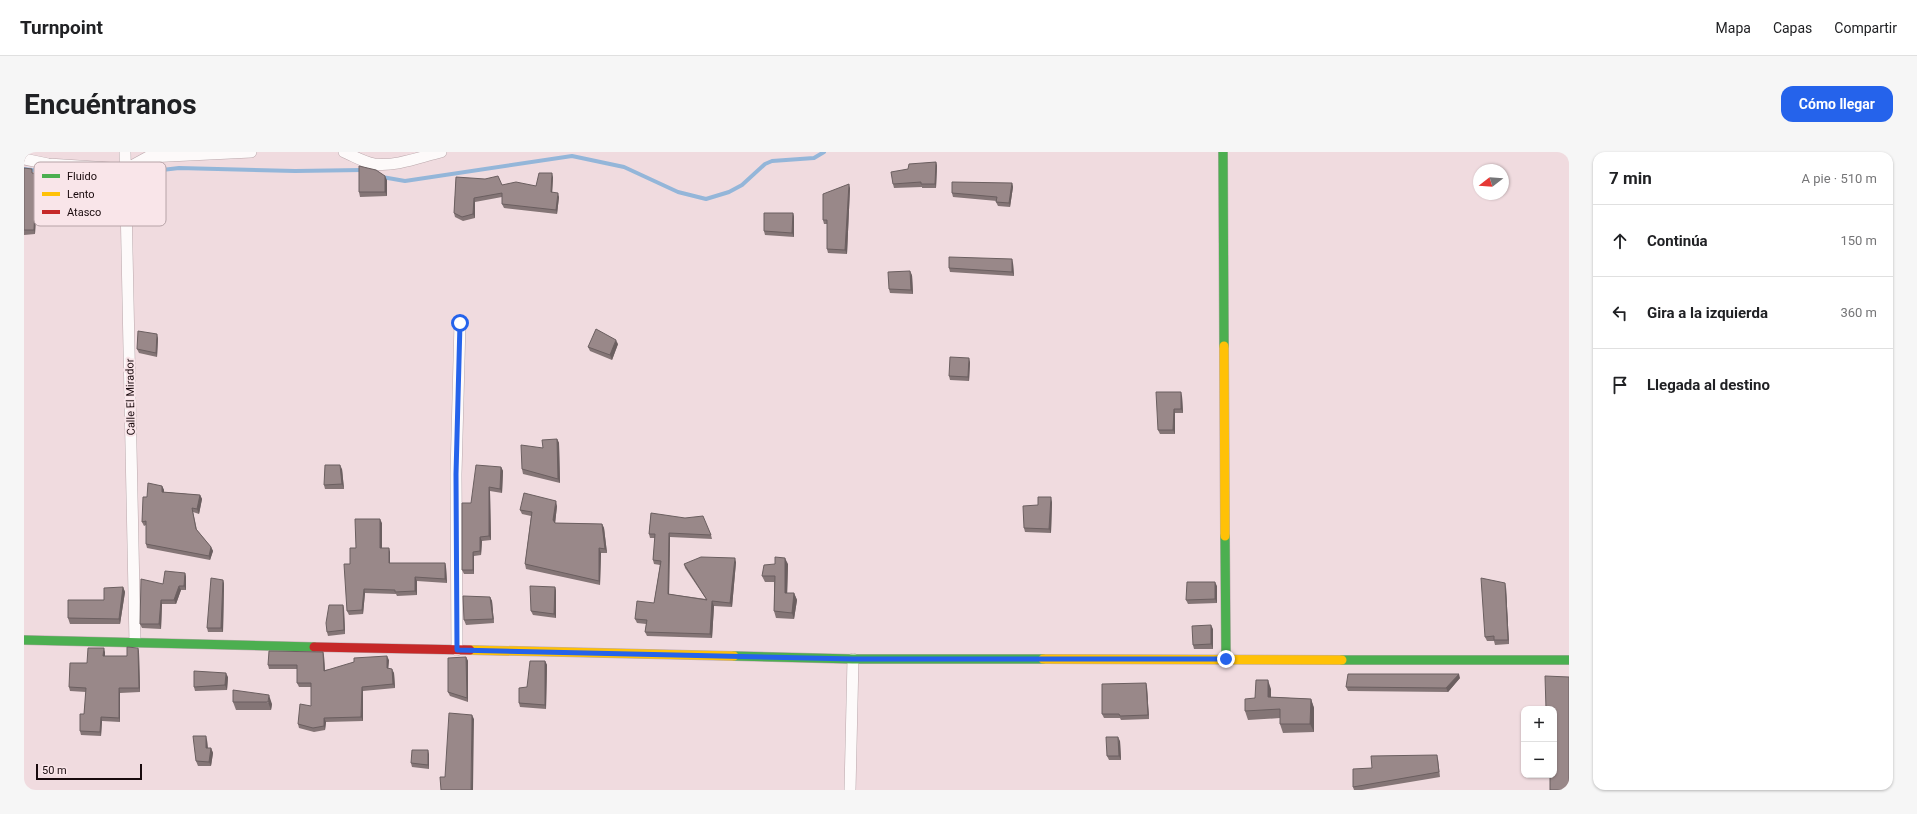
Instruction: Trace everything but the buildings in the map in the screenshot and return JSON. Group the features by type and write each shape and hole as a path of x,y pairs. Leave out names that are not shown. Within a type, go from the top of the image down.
{"street":[{"path":"139,162 148,157 251,152"},
{"path":"344,152 361,160 387,165 442,152"},
{"path":"1223,152 1226,659"},
{"path":"24,159 38,162"},
{"name":"Calle El Mirador","path":"127,226 135,643"},
{"path":"457,650 456,474 460,323"},
{"path":"24,640 853,659 1569,660"},
{"path":"850,790 853,659"}],"waterway":[{"path":"382,177 405,181 572,156 624,167 678,192 706,199 729,192 742,185 765,164 772,161 814,158 824,152"},
{"path":"166,170 179,168 295,171 362,170"},
{"path":"24,169 34,170"}],"traffic: fast":[{"path":"1223,152 1224,346"},
{"path":"1225,536 1226,659"},
{"path":"24,640 314,647"},
{"path":"734,656 853,659 1043,659"},
{"path":"1342,660 1569,660"}],"traffic: slow":[{"path":"1224,346 1225,536"},
{"path":"470,650 734,656"},
{"path":"1043,659 1342,660"}],"traffic: jam":[{"path":"314,647 470,650"}],"route":[{"path":"460,323 456,474 457,650 853,659 1226,659"}]}
